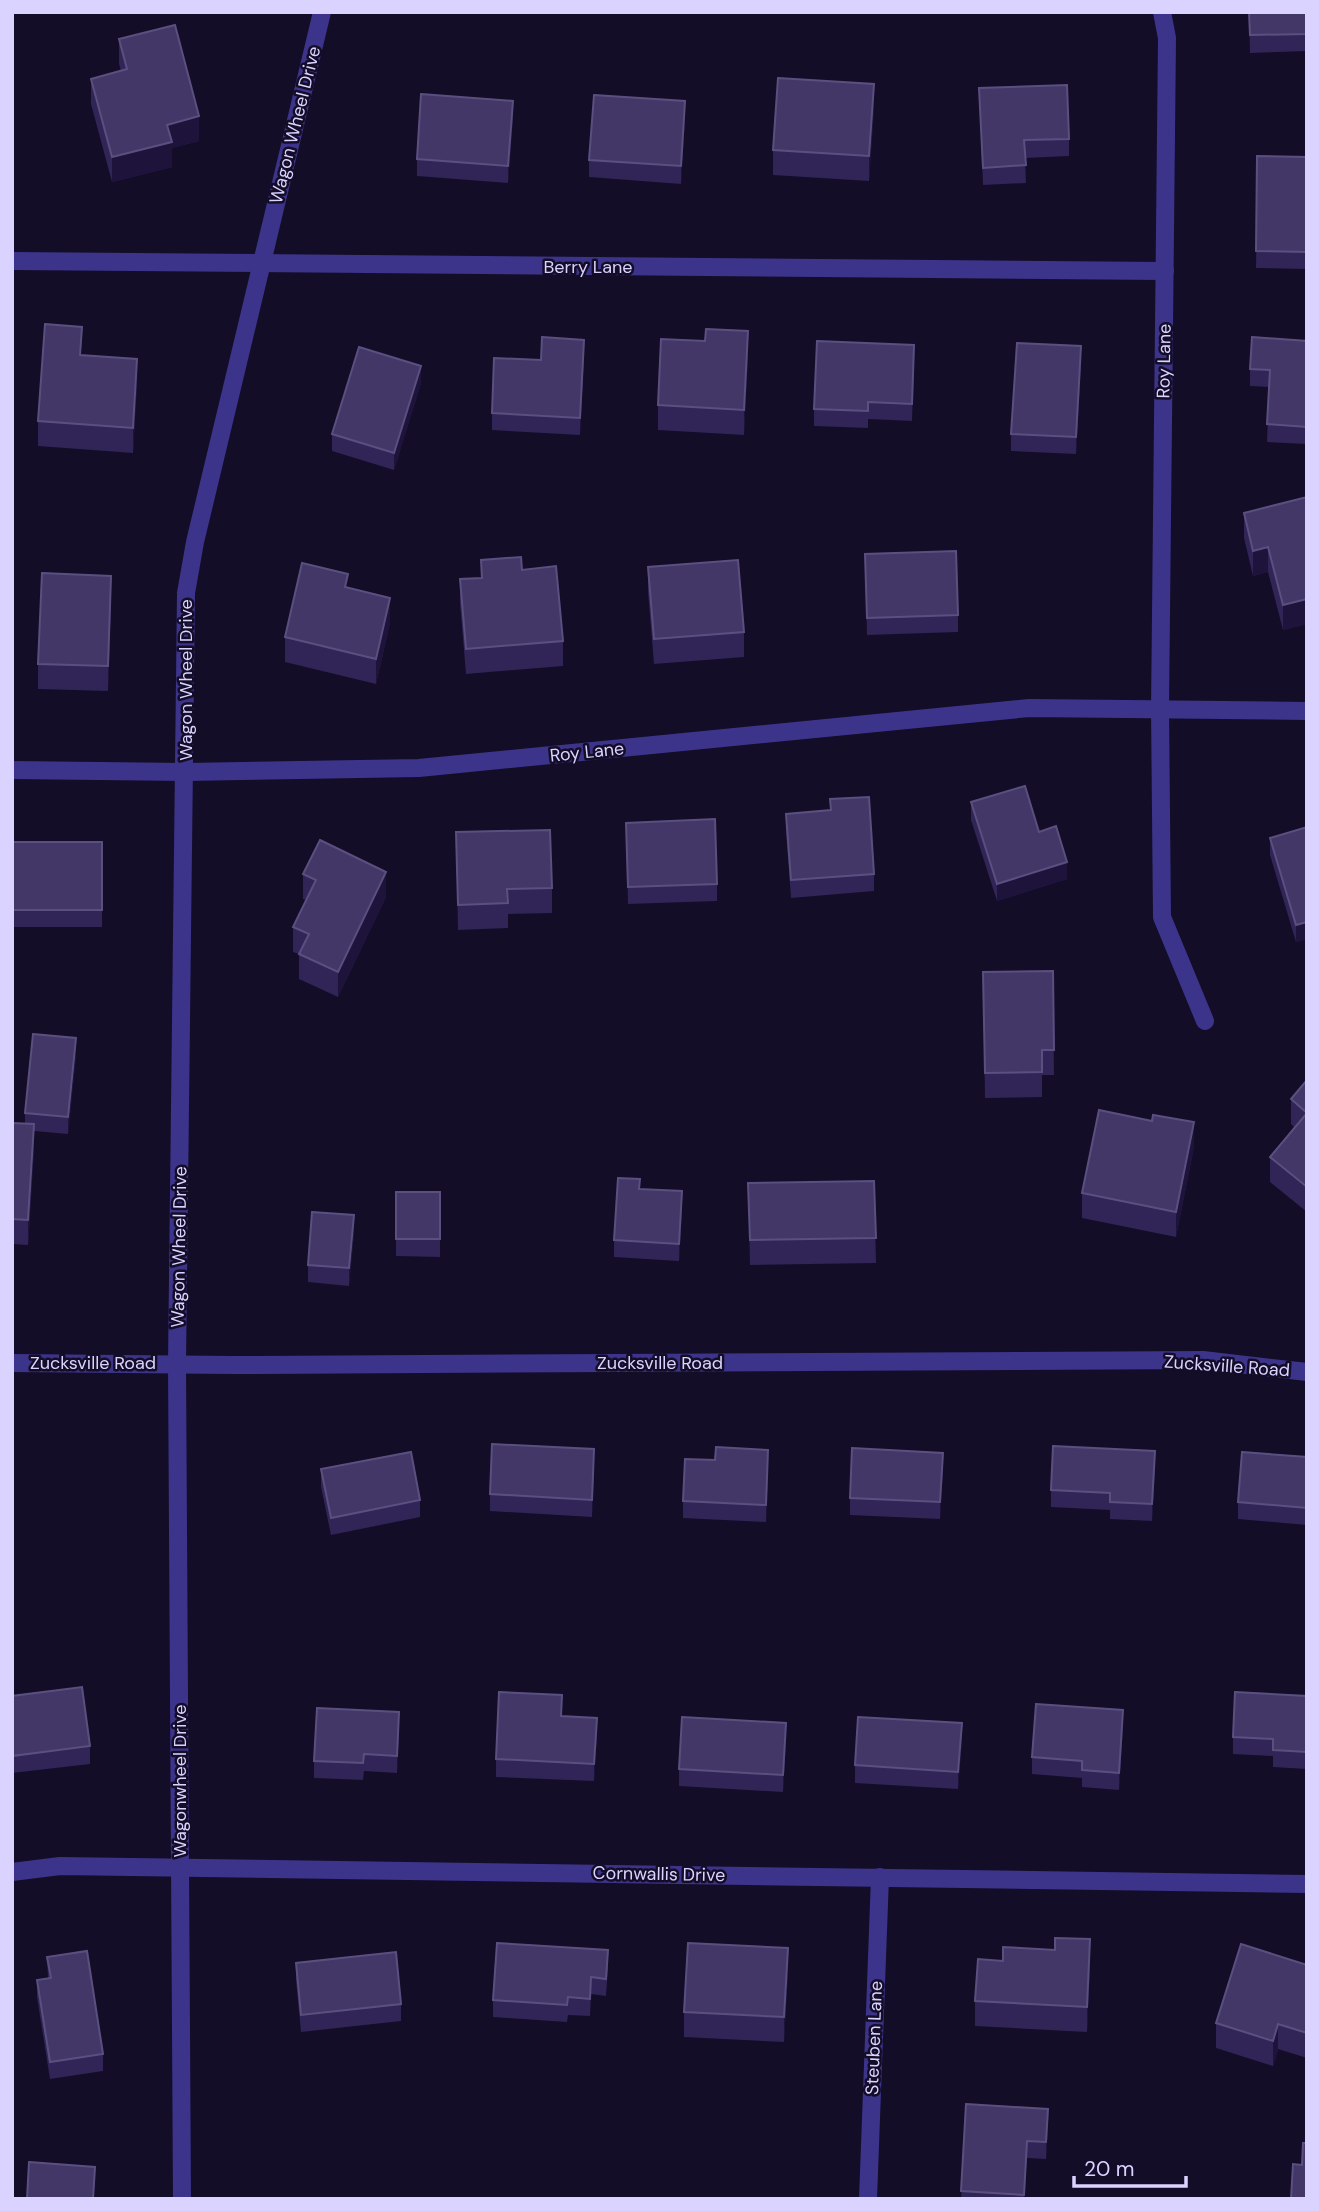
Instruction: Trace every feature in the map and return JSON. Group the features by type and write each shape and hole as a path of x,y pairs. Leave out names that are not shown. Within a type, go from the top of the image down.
{"street":[{"name":"Wagon Wheel Drive","path":"177,1363 186,772 184,626 189,569 322,12"},
{"name":"Roy Lane","path":"1160,709 1167,38 1162,12"},
{"name":"Berry Lane","path":"12,261 1165,271"},
{"name":"Roy Lane","path":"12,770 186,772 419,768 1029,708 1307,711"},
{"path":"1160,709 1162,917 1205,1021"},
{"name":"Zucksville Road","path":"12,1363 1203,1360 1307,1372"},
{"name":"Wagonwheel Drive","path":"177,1363 182,2199"},
{"name":"Cornwallis Drive","path":"12,1872 60,1866 1307,1884"},
{"name":"Steuben Lane","path":"868,2199 880,1877"}],"building":[{"path":"1249,12 1307,12 1307,34 1250,35"},
{"path":"175,25 199,116 167,125 172,142 112,157 91,79 127,69 119,39"},
{"path":"778,78 874,84 869,156 773,150"},
{"path":"1067,85 1069,139 1024,140 1026,165 983,168 979,88"},
{"path":"421,94 513,101 508,166 417,159"},
{"path":"594,95 685,101 681,166 589,160"},
{"path":"1257,156 1307,157 1307,252 1256,251"},
{"path":"45,324 82,327 80,355 137,359 133,428 38,421"},
{"path":"706,329 748,331 744,410 658,405 661,339 705,341"},
{"path":"542,337 584,340 580,418 492,413 494,358 541,360"},
{"path":"1252,337 1307,341 1307,427 1267,424 1270,370 1250,369"},
{"path":"817,341 914,345 912,404 868,402 868,411 814,409"},
{"path":"1017,343 1081,346 1076,437 1011,434"},
{"path":"359,347 421,366 394,453 332,434"},
{"path":"1307,497 1307,599 1283,605 1268,547 1253,551 1244,513"},
{"path":"956,551 958,615 867,618 865,554"},
{"path":"521,557 522,570 556,566 563,641 466,649 460,579 482,578 481,560"},
{"path":"738,560 744,632 654,639 648,567"},
{"path":"302,563 348,574 345,587 390,598 376,659 285,637"},
{"path":"42,573 111,576 108,666 38,664"},
{"path":"1025,786 1039,832 1056,826 1067,862 997,884 971,802"},
{"path":"869,797 874,874 791,880 786,814 831,810 830,799"},
{"path":"715,819 717,884 628,887 626,823"},
{"path":"1307,827 1307,922 1296,925 1270,838"},
{"path":"550,830 552,888 507,889 508,903 458,905 456,832"},
{"path":"320,840 386,872 338,972 299,954 309,934 293,927 316,880 303,874"},
{"path":"12,842 102,842 102,910 12,910"},
{"path":"1053,971 1054,1050 1042,1050 1042,1072 985,1073 983,972"},
{"path":"33,1034 76,1038 68,1117 25,1113"},
{"path":"1307,1080 1307,1113 1291,1099"},
{"path":"1099,1110 1152,1121 1153,1115 1194,1122 1176,1212 1082,1193"},
{"path":"1307,1113 1307,1187 1270,1157"},
{"path":"12,1123 34,1124 28,1220 12,1219"},
{"path":"618,1178 640,1179 639,1189 682,1191 679,1244 614,1240"},
{"path":"874,1181 876,1238 750,1240 748,1183"},
{"path":"396,1192 440,1192 440,1239 396,1239"},
{"path":"312,1212 354,1215 349,1268 308,1265"},
{"path":"492,1444 594,1449 592,1500 490,1494"},
{"path":"1053,1446 1155,1451 1152,1504 1110,1502 1110,1493 1051,1490"},
{"path":"716,1447 768,1450 766,1505 683,1501 685,1459 715,1460"},
{"path":"852,1448 943,1453 940,1502 850,1498"},
{"path":"411,1452 420,1500 331,1518 321,1469"},
{"path":"1242,1452 1307,1457 1307,1508 1238,1502"},
{"path":"82,1687 90,1746 12,1756 12,1696"},
{"path":"499,1692 562,1695 561,1716 597,1718 594,1764 496,1759"},
{"path":"1235,1692 1307,1696 1307,1752 1273,1750 1273,1739 1233,1737"},
{"path":"1036,1704 1123,1710 1119,1773 1082,1770 1082,1761 1032,1757"},
{"path":"317,1708 399,1712 397,1756 364,1754 363,1763 314,1761"},
{"path":"682,1717 786,1723 783,1775 679,1769"},
{"path":"858,1717 962,1723 958,1772 855,1765"},
{"path":"1055,1938 1090,1939 1087,2007 975,2001 978,1959 1003,1961 1003,1947 1055,1950"},
{"path":"497,1943 608,1950 606,1979 591,1977 590,1999 568,1997 567,2005 493,2000"},
{"path":"688,1943 788,1948 784,2017 684,2012"},
{"path":"1241,1944 1307,1965 1307,2033 1278,2024 1273,2041 1216,2023"},
{"path":"87,1951 103,2054 50,2062 37,1980 51,1978 47,1957"},
{"path":"396,1952 401,2004 301,2015 296,1963"},
{"path":"966,2104 1048,2109 1046,2142 1027,2141 1024,2195 961,2191"},
{"path":"1303,2143 1307,2143 1307,2199 1291,2199 1293,2164 1302,2165"},
{"path":"29,2162 95,2167 93,2199 27,2199"}]}
